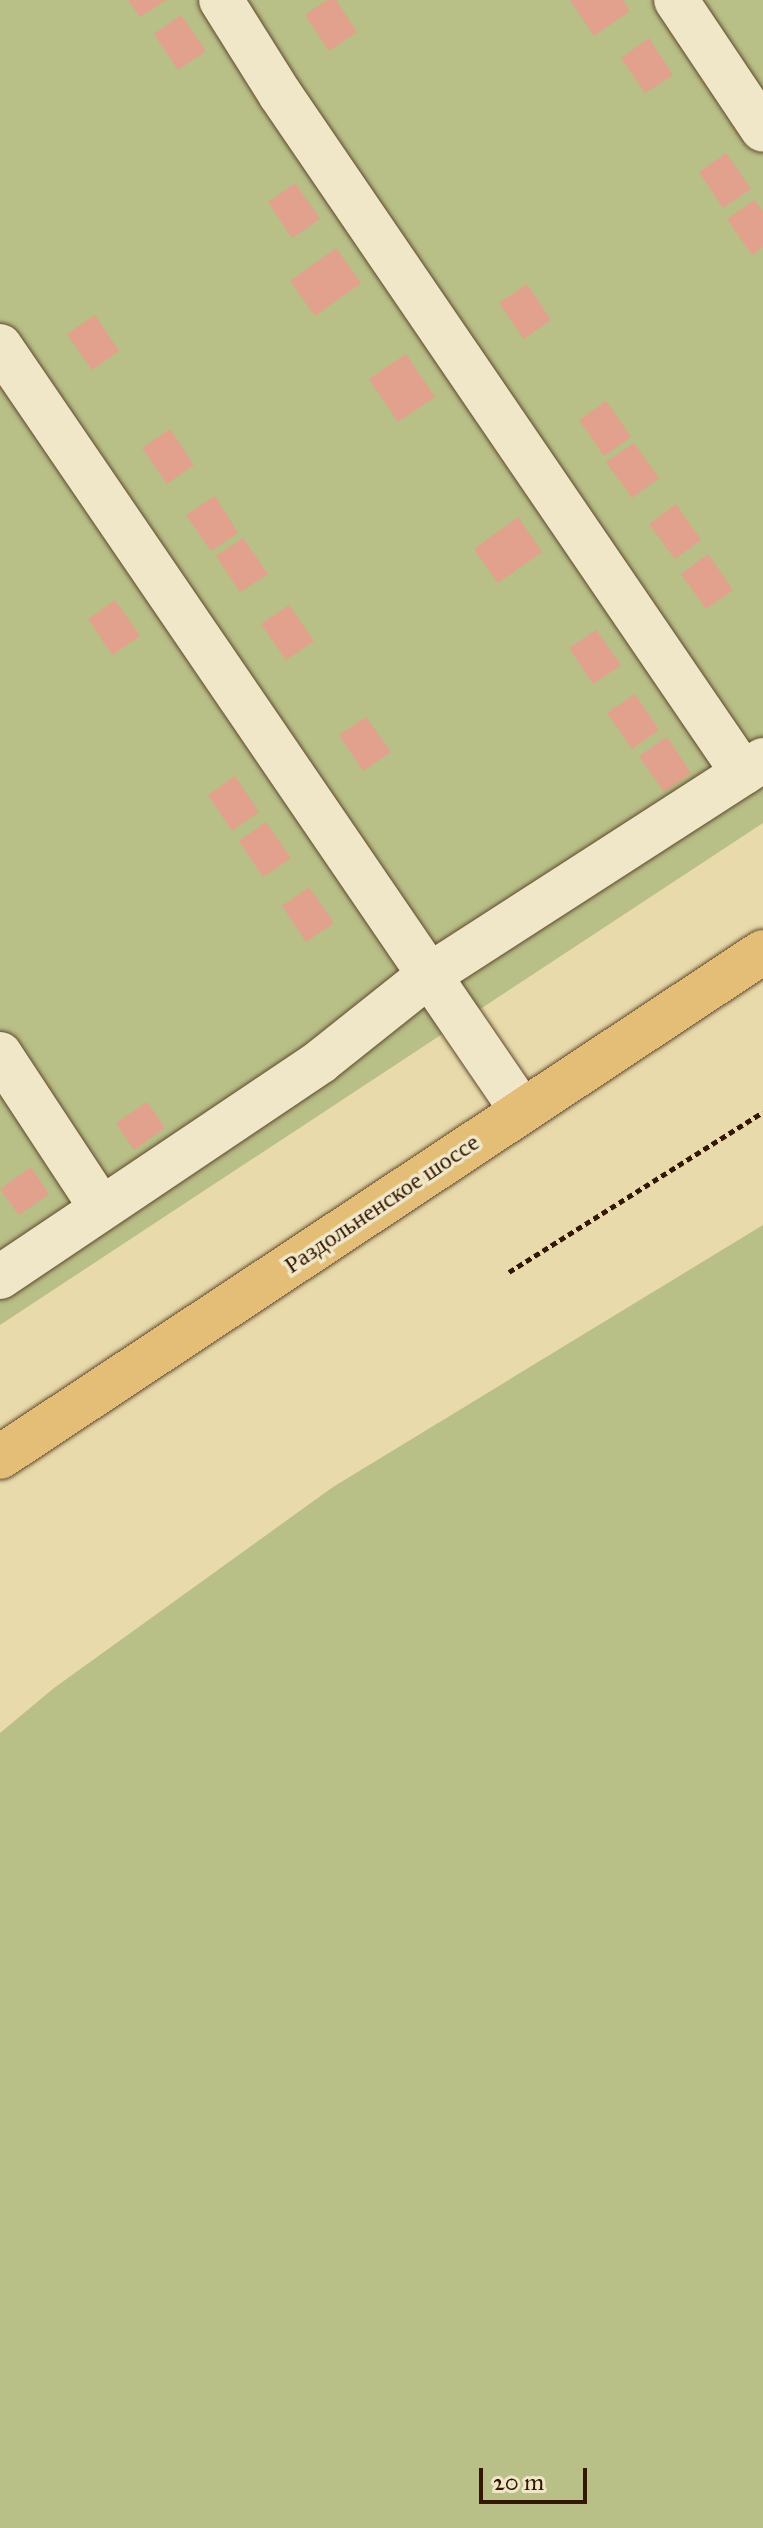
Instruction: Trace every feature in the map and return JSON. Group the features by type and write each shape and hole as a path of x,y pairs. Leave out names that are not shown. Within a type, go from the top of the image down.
{"main road":[{"name":"Раздольненское шоссе","path":"0,1457 763,952"}],"lane":[{"path":"0,1277 321,1061 428,976 753,766 280,94 221,0"},
{"path":"676,0 763,130"},
{"path":"0,346 522,1111"},
{"path":"0,1054 101,1208"}],"path":[{"path":"509,1272 763,1112"}],"green space":[{"path":"0,0 763,0 763,823 0,1325"},
{"path":"763,1225 763,2528 0,2528 0,1733 54,1688 333,1487"}],"building":[{"path":"128,0 166,0 140,17"},
{"path":"327,0 336,0 357,32 329,51 305,15"},
{"path":"570,0 623,0 630,11 594,36"},
{"path":"181,15 206,51 178,70 154,34"},
{"path":"649,38 673,75 645,93 621,58"},
{"path":"726,153 751,189 723,208 699,172"},
{"path":"295,183 320,219 292,238 268,202"},
{"path":"755,200 763,212 763,247 752,255 727,219"},
{"path":"336,248 361,283 315,316 290,281"},
{"path":"527,284 551,320 524,339 499,303"},
{"path":"95,315 119,351 92,370 67,334"},
{"path":"406,354 435,397 398,422 369,379"},
{"path":"606,401 631,437 604,456 579,420"},
{"path":"170,429 194,465 167,484 142,448"},
{"path":"634,443 659,478 632,498 606,462"},
{"path":"215,496 238,533 211,551 186,515"},
{"path":"676,504 701,540 675,559 649,524"},
{"path":"518,517 542,552 498,583 474,549"},
{"path":"243,538 268,574 240,592 216,556"},
{"path":"708,554 733,590 706,609 681,574"},
{"path":"115,600 140,636 112,655 88,619"},
{"path":"289,605 314,641 286,660 261,624"},
{"path":"596,630 621,665 593,684 569,648"},
{"path":"635,694 659,730 632,749 607,713"},
{"path":"366,717 391,752 363,771 339,735"},
{"path":"667,737 691,773 664,792 639,756"},
{"path":"235,776 259,812 232,831 208,795"},
{"path":"266,822 291,858 263,877 239,841"},
{"path":"309,887 334,923 306,942 282,906"},
{"path":"147,1102 165,1128 134,1150 116,1123"},
{"path":"31,1167 49,1194 19,1215 0,1189"}]}
